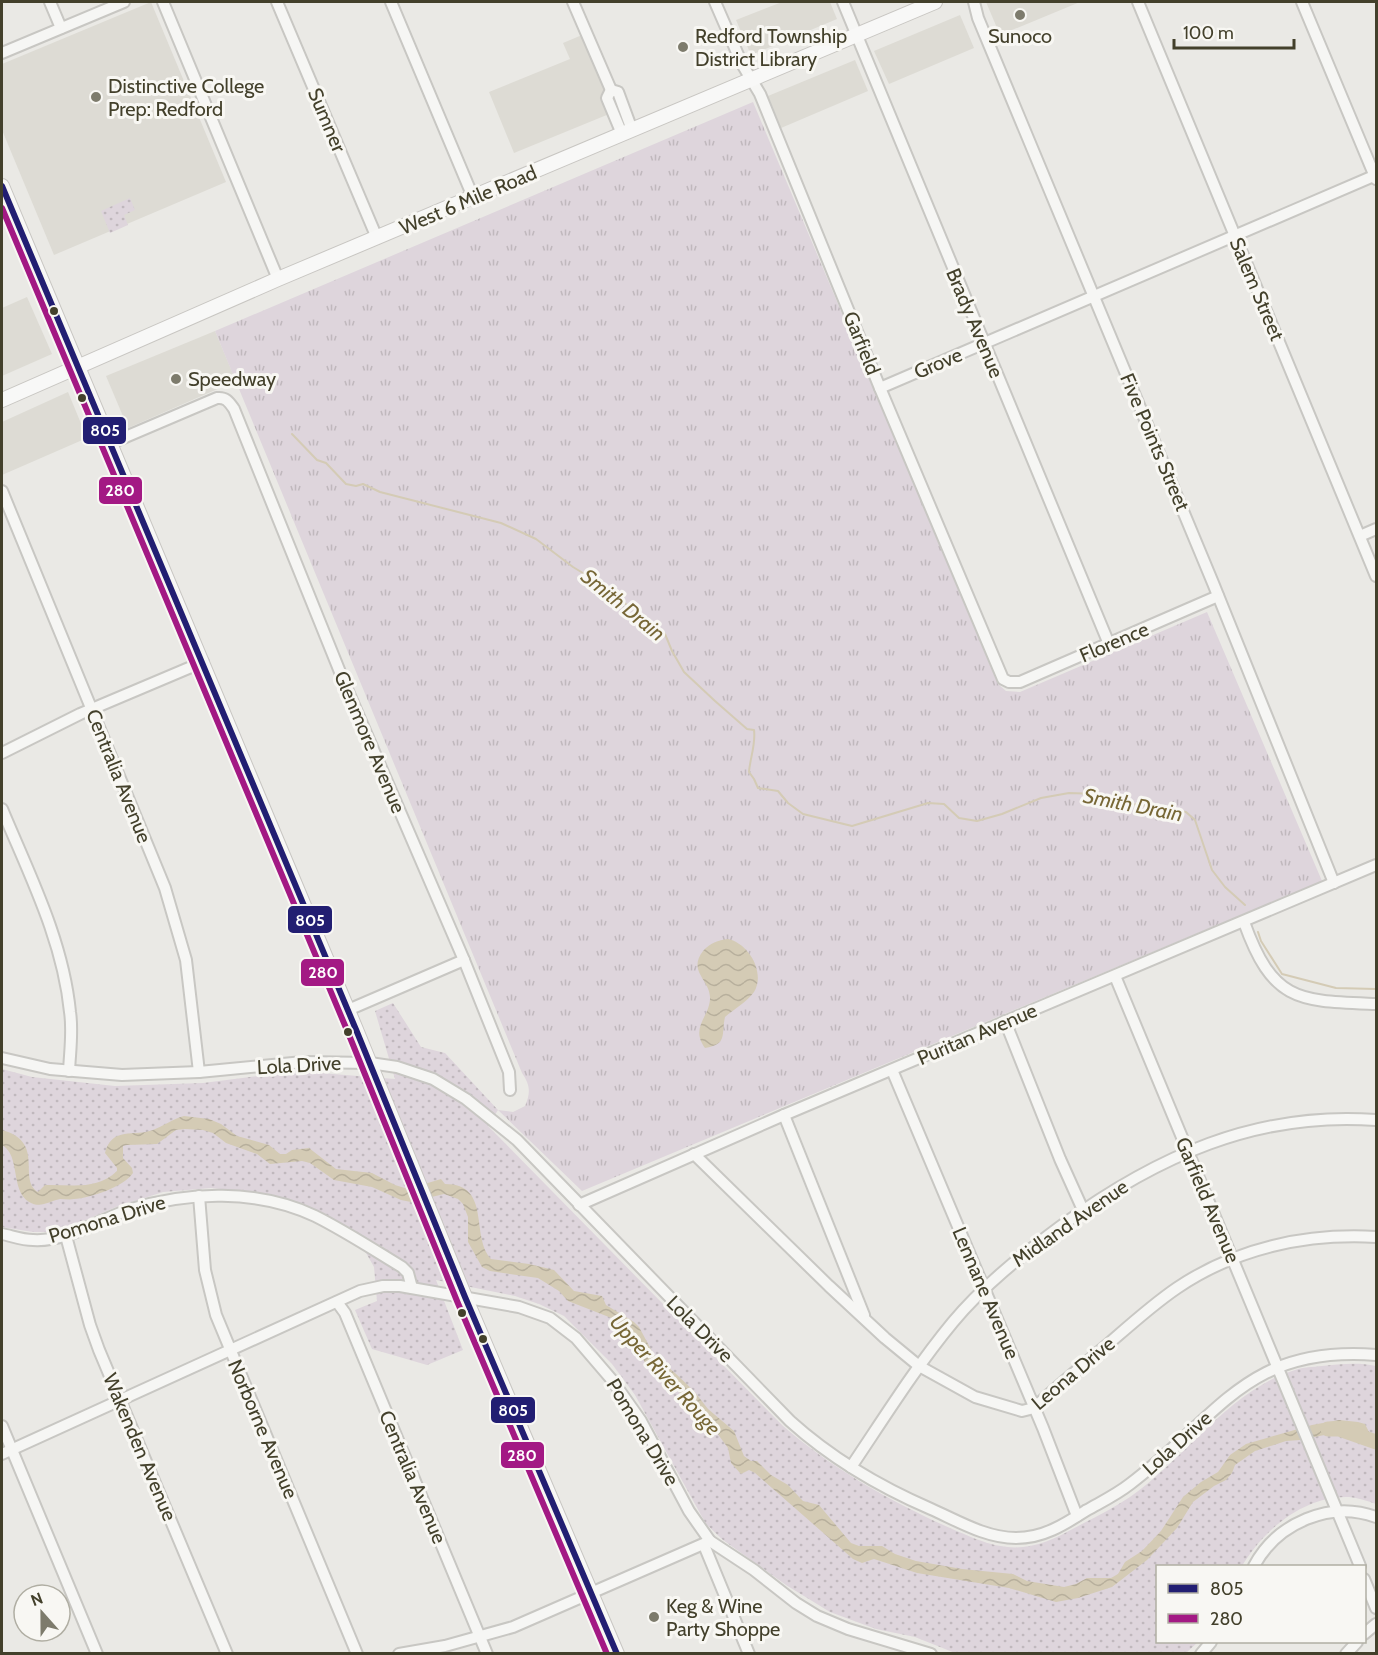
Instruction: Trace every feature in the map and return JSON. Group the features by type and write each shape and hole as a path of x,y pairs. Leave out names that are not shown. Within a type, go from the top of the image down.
{"main road":[{"name":"West 6 Mile Road","path":"2,400 278,279 935,2"},
{"path":"2,186 76,366 203,662 465,1297 617,1653"}],"street":[{"path":"50,2 61,28"},
{"path":"2,53 124,2"},
{"path":"163,2 278,279"},
{"name":"Sumner","path":"277,2 377,238"},
{"path":"391,2 473,197"},
{"path":"573,2 611,90 618,92 627,132"},
{"name":"Garfield","path":"715,2 742,64 764,103 1000,674 1009,682"},
{"name":"Brady Avenue","path":"843,2 1109,644"},
{"name":"Five Points Street","path":"974,2 978,18 1334,883"},
{"name":"Salem Street","path":"1138,2 1377,576"},
{"path":"1302,2 1376,176"},
{"name":"Grove","path":"880,387 1376,176"},
{"name":"Glenmore Avenue","path":"109,444 209,401 223,398 229,401 234,409 344,682 464,960 509,1072 510,1090"},
{"name":"Centralia Avenue","path":"2,491 175,916 186,960 199,1072"},
{"path":"1360,536 1377,530"},
{"name":"Florence","path":"1009,682 1020,682 1218,597"},
{"path":"2,753 92,709 203,662"},
{"path":"2,809 48,921 60,957 71,1012 69,1071"},
{"name":"Puritan Avenue","path":"579,1205 784,1115 1377,865"},
{"path":"1244,922 1254,948 1266,968 1275,980 1290,992 1323,1002 1377,1004"},
{"path":"348,1010 464,960"},
{"name":"Garfield Avenue","path":"1115,976 1337,1511"},
{"path":"1005,1021 1083,1210"},
{"name":"Lola Drive","path":"2,1058 30,1066 122,1075 199,1072 303,1062 370,1064 397,1066 433,1079 466,1099 517,1140 790,1421 813,1441 851,1467 905,1498 996,1536 1017,1538 1038,1535 1058,1528 1130,1485 1226,1399 1258,1376 1277,1367 1313,1357 1348,1354 1377,1355"},
{"name":"Lennane Avenue","path":"892,1070 1077,1516"},
{"path":"784,1115 865,1318"},
{"name":"Midland Avenue","path":"851,1467 953,1322 1022,1254 1083,1210 1133,1178 1187,1151 1226,1137 1275,1125 1317,1120 1377,1120"},
{"name":"Leona Drive","path":"694,1154 829,1286 885,1338 920,1366 975,1397 1022,1411 1034,1408 1153,1305 1201,1273 1265,1247 1308,1239 1377,1237"},
{"name":"Norborne Avenue","path":"199,1196 204,1258 216,1315 357,1653"},
{"name":"Pomona Drive","path":"2,1234 34,1240 66,1236 115,1215 180,1197 232,1196 256,1199 314,1216 402,1267 408,1273 412,1288 519,1306 540,1313 576,1338 612,1380 641,1421 707,1543 754,1570 796,1603 825,1620 848,1629 932,1653"},
{"name":"Wakenden Avenue","path":"66,1236 90,1325 227,1653"},
{"path":"6,1452 374,1287 412,1288"},
{"name":"Centralia Avenue","path":"337,1302 345,1313 487,1653"},
{"path":"2,1426 6,1452 97,1653"},
{"path":"1255,1565 1266,1548 1286,1531 1307,1518 1337,1511 1377,1517"},
{"path":"1337,1511 1359,1565"},
{"path":"399,1653 445,1646 513,1627 707,1543 748,1653"},
{"path":"1366,1581 1377,1608"}],"shaded area":[{"name":"Distinctive College Prep: Redford","path":"151,2 226,182 54,255 2,130 2,64"},
{"path":"782,2 830,2 837,19 751,55 736,20"},
{"path":"986,2 1080,2 1000,35"},
{"path":"960,15 974,48 889,84 874,51"},
{"path":"582,35 614,112 514,153 489,92 570,59 563,43"},
{"path":"855,60 868,91 781,128 768,96"},
{"path":"27,297 52,354 2,376 2,308"},
{"path":"215,331 236,381 128,428 106,376"},
{"path":"68,392 87,438 2,475 2,422"}],"green space":[{"path":"753,102 998,684 1006,691 1020,692 1207,612 1322,881 582,1191 498,1110 513,1112 525,1106 529,1093 527,1081 215,331"},
{"path":"130,198 135,210 124,215 128,225 110,233 101,211"},
{"path":"393,1003 421,1047 445,1053 498,1110 488,1126 783,1426 820,1455 859,1481 941,1524 991,1544 1023,1547 1039,1544 1068,1532 1130,1497 1170,1464 1228,1409 1271,1380 1301,1368 1356,1364 1376,1366 1376,1504 1349,1497 1333,1498 1301,1508 1273,1528 1243,1565 1156,1565 1156,1643 1197,1643 1186,1653 955,1653 915,1637 876,1629 830,1612 786,1585 723,1540 706,1524 635,1395 612,1364 564,1316 539,1304 515,1296 436,1280 463,1350 427,1365 372,1349 355,1310 377,1301 374,1267 353,1230 304,1204 257,1193 211,1188 163,1192 51,1232 33,1232 2,1227 2,1069 32,1077 115,1086 203,1083 296,1071 395,1079 375,1011"}],"water":[{"path":"728,939 748,952 756,967 757,984 751,996 725,1017 720,1041 705,1048 699,1034 710,999 707,986 697,965 703,951 711,944"},
{"path":"184,1116 209,1119 221,1124 237,1136 269,1145 280,1154 309,1148 336,1169 372,1173 408,1189 441,1179 445,1184 460,1186 469,1192 475,1202 485,1249 491,1259 554,1270 574,1291 602,1296 606,1305 639,1327 654,1355 694,1391 708,1409 734,1431 744,1456 751,1461 757,1461 771,1475 788,1485 803,1501 819,1505 851,1543 859,1546 882,1546 895,1554 916,1561 962,1569 1013,1574 1027,1581 1064,1587 1087,1578 1111,1578 1118,1574 1125,1562 1142,1551 1161,1531 1183,1497 1218,1472 1230,1455 1246,1444 1312,1425 1339,1420 1365,1424 1370,1434 1376,1437 1376,1449 1367,1445 1361,1435 1355,1432 1339,1432 1286,1441 1255,1451 1235,1465 1226,1480 1193,1502 1177,1528 1147,1560 1112,1587 1078,1598 1056,1602 1009,1588 917,1573 874,1559 862,1563 853,1559 755,1473 749,1470 741,1474 731,1463 728,1448 714,1429 690,1408 680,1393 646,1365 638,1348 614,1319 568,1301 559,1291 538,1278 490,1271 482,1267 468,1242 468,1217 463,1204 458,1199 444,1194 411,1202 401,1200 372,1187 334,1180 310,1163 302,1161 270,1164 257,1154 226,1143 213,1133 185,1129 176,1130 157,1144 123,1146 123,1158 132,1168 133,1173 115,1187 89,1196 60,1199 37,1205 23,1197 19,1190 12,1157 2,1145 2,1130 23,1143 27,1151 32,1186 38,1192 45,1185 92,1184 117,1171 105,1153 113,1139 124,1134 153,1130"}],"waterway":[{"name":"Smith Drain","path":"292,434 317,460 326,463 346,484 356,486 363,484 380,492 501,523 536,539 573,567 601,584 665,634 684,672 747,729 754,730 749,772 758,788 778,791 788,803 803,814 852,826 928,803 944,804 959,818 977,821 1002,814 1041,798 1069,793 1098,794 1133,804 1186,812 1195,820 1212,870 1225,887 1245,905"},
{"name":"Smith Drain","path":"1258,932 1261,941 1282,974 1336,988 1376,989"},
{"name":"Upper River Rouge","path":"1328,1429 1339,1429 1376,1442"}],"transit line":[{"name":"805","path":"2,186 357,1032 465,1297 617,1654"},
{"name":"280","path":"2,208 349,1035 457,1301 607,1654"}],"place":[{"name":"Sunoco","path":"1020,15"},
{"name":"Redford Township District Library","path":"683,47"},
{"name":"Distinctive College Prep: Redford","path":"96,97"},
{"name":"Speedway","path":"176,379"},
{"name":"Keg & Wine Party Shoppe","path":"654,1617"}]}
